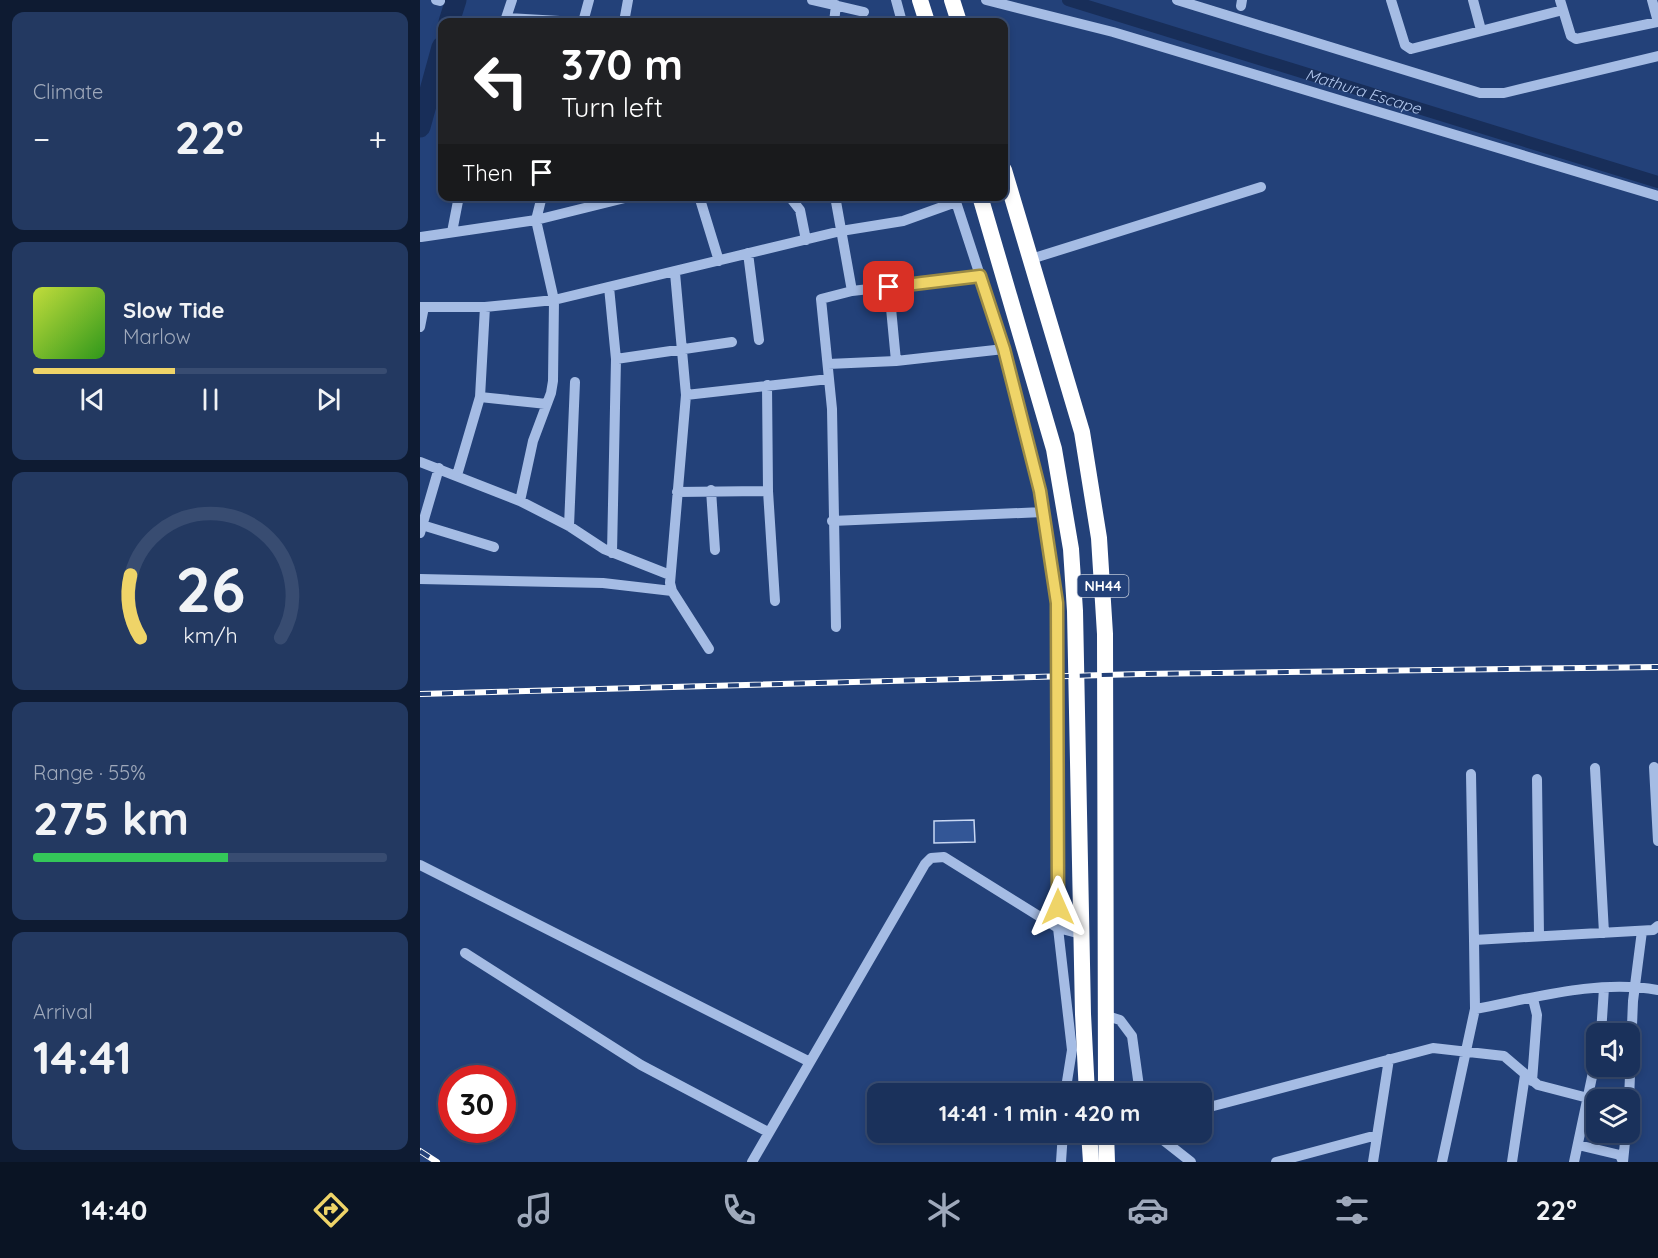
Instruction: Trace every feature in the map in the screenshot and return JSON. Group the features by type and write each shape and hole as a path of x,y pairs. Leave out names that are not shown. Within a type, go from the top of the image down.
{"highway":[{"path":"920,0 926,18"},
{"path":"952,0 958,18"},
{"name":"NH44","path":"1008,183 1082,432 1099,537 1105,634 1106,1083"},
{"name":"NH44","path":"981,201 1054,449 1071,549 1076,633 1081,934 1087,1083"},
{"path":"1093,1143 1099,1159"},
{"path":"1099,1159 1103,1143"}],"street":[{"path":"507,18 512,0"},
{"path":"584,18 589,0"},
{"path":"625,18 628,0"},
{"path":"812,0 864,12"},
{"path":"896,0 901,18"},
{"path":"987,0 1113,32 1658,196"},
{"path":"1177,0 1480,93 1504,93 1658,56"},
{"path":"1391,0 1407,48 1481,30 1562,5 1571,36 1581,40 1658,22 1652,0"},
{"path":"1473,0 1481,30"},
{"path":"834,18 836,5"},
{"path":"1031,259 1261,188"},
{"path":"452,232 458,201"},
{"path":"520,501 533,441 553,381 554,300 536,220 541,201"},
{"path":"421,237 536,220 614,201"},
{"path":"701,201 719,261"},
{"path":"793,201 800,210 806,240"},
{"path":"836,201 852,291"},
{"path":"420,327 422,307 485,307 554,300 675,273 841,231 903,220 950,201"},
{"path":"956,201 1004,349 1043,512 1057,603 1058,928 1072,1050 1067,1083"},
{"path":"747,253 759,340"},
{"path":"675,273 686,395 670,575 672,591 709,649"},
{"path":"836,627 832,520 832,408 821,299 852,291 980,276"},
{"path":"889,287 896,362"},
{"path":"609,288 616,359 612,553"},
{"path":"457,475 480,397 485,307"},
{"path":"616,359 732,342"},
{"path":"828,364 896,362 1004,349"},
{"path":"686,395 829,379"},
{"path":"569,526 575,382"},
{"path":"767,385 768,491 775,601"},
{"path":"480,397 547,404"},
{"path":"420,462 520,501 569,526 612,553 670,575"},
{"path":"439,468 421,529 494,547"},
{"path":"711,490 715,550"},
{"path":"677,492 768,491"},
{"path":"832,520 1043,512"},
{"path":"420,579 603,583 672,591"},
{"path":"1654,767 1658,841"},
{"path":"1595,768 1604,933"},
{"path":"1442,1162 1475,1010 1471,774"},
{"path":"1537,779 1539,936"},
{"path":"752,1162 925,864 931,858 944,857 1058,928 1081,934"},
{"path":"420,865 810,1062"},
{"path":"1474,940 1642,931 1653,930 1658,926"},
{"path":"1630,1089 1635,986 1642,931"},
{"path":"465,953 641,1065 768,1132"},
{"path":"1475,1010 1604,988 1635,986 1658,990"},
{"path":"1602,1023 1604,988"},
{"path":"1512,1162 1529,1078 1537,1015 1533,999"},
{"path":"1104,1015 1120,1020 1132,1036 1138,1083"},
{"path":"1212,1106 1433,1048 1504,1056 1529,1078 1545,1088 1586,1098"},
{"path":"1372,1162 1389,1059"},
{"path":"1574,1162 1586,1107"},
{"path":"1276,1162 1377,1135"},
{"path":"1061,1162 1062,1143"},
{"path":"1167,1143 1191,1162"},
{"path":"1578,1145 1620,1155 1623,1162 1625,1143"},
{"path":"1624,1162 1630,1162"}],"building":[{"path":"974,820 975,842 934,843 934,821"}],"waterway":[{"name":"Mathura Escape","path":"450,18 456,0"},
{"name":"Mathura Escape","path":"1068,0 1658,182"},
{"name":"Mathura Escape","path":"420,127 438,62"}],"railway":[{"path":"420,694 1140,674 1658,667"},
{"path":"420,1151 437,1162"}],"route":[{"path":"889,287 980,276 1004,349 1040,491 1057,603 1058,907"}]}
